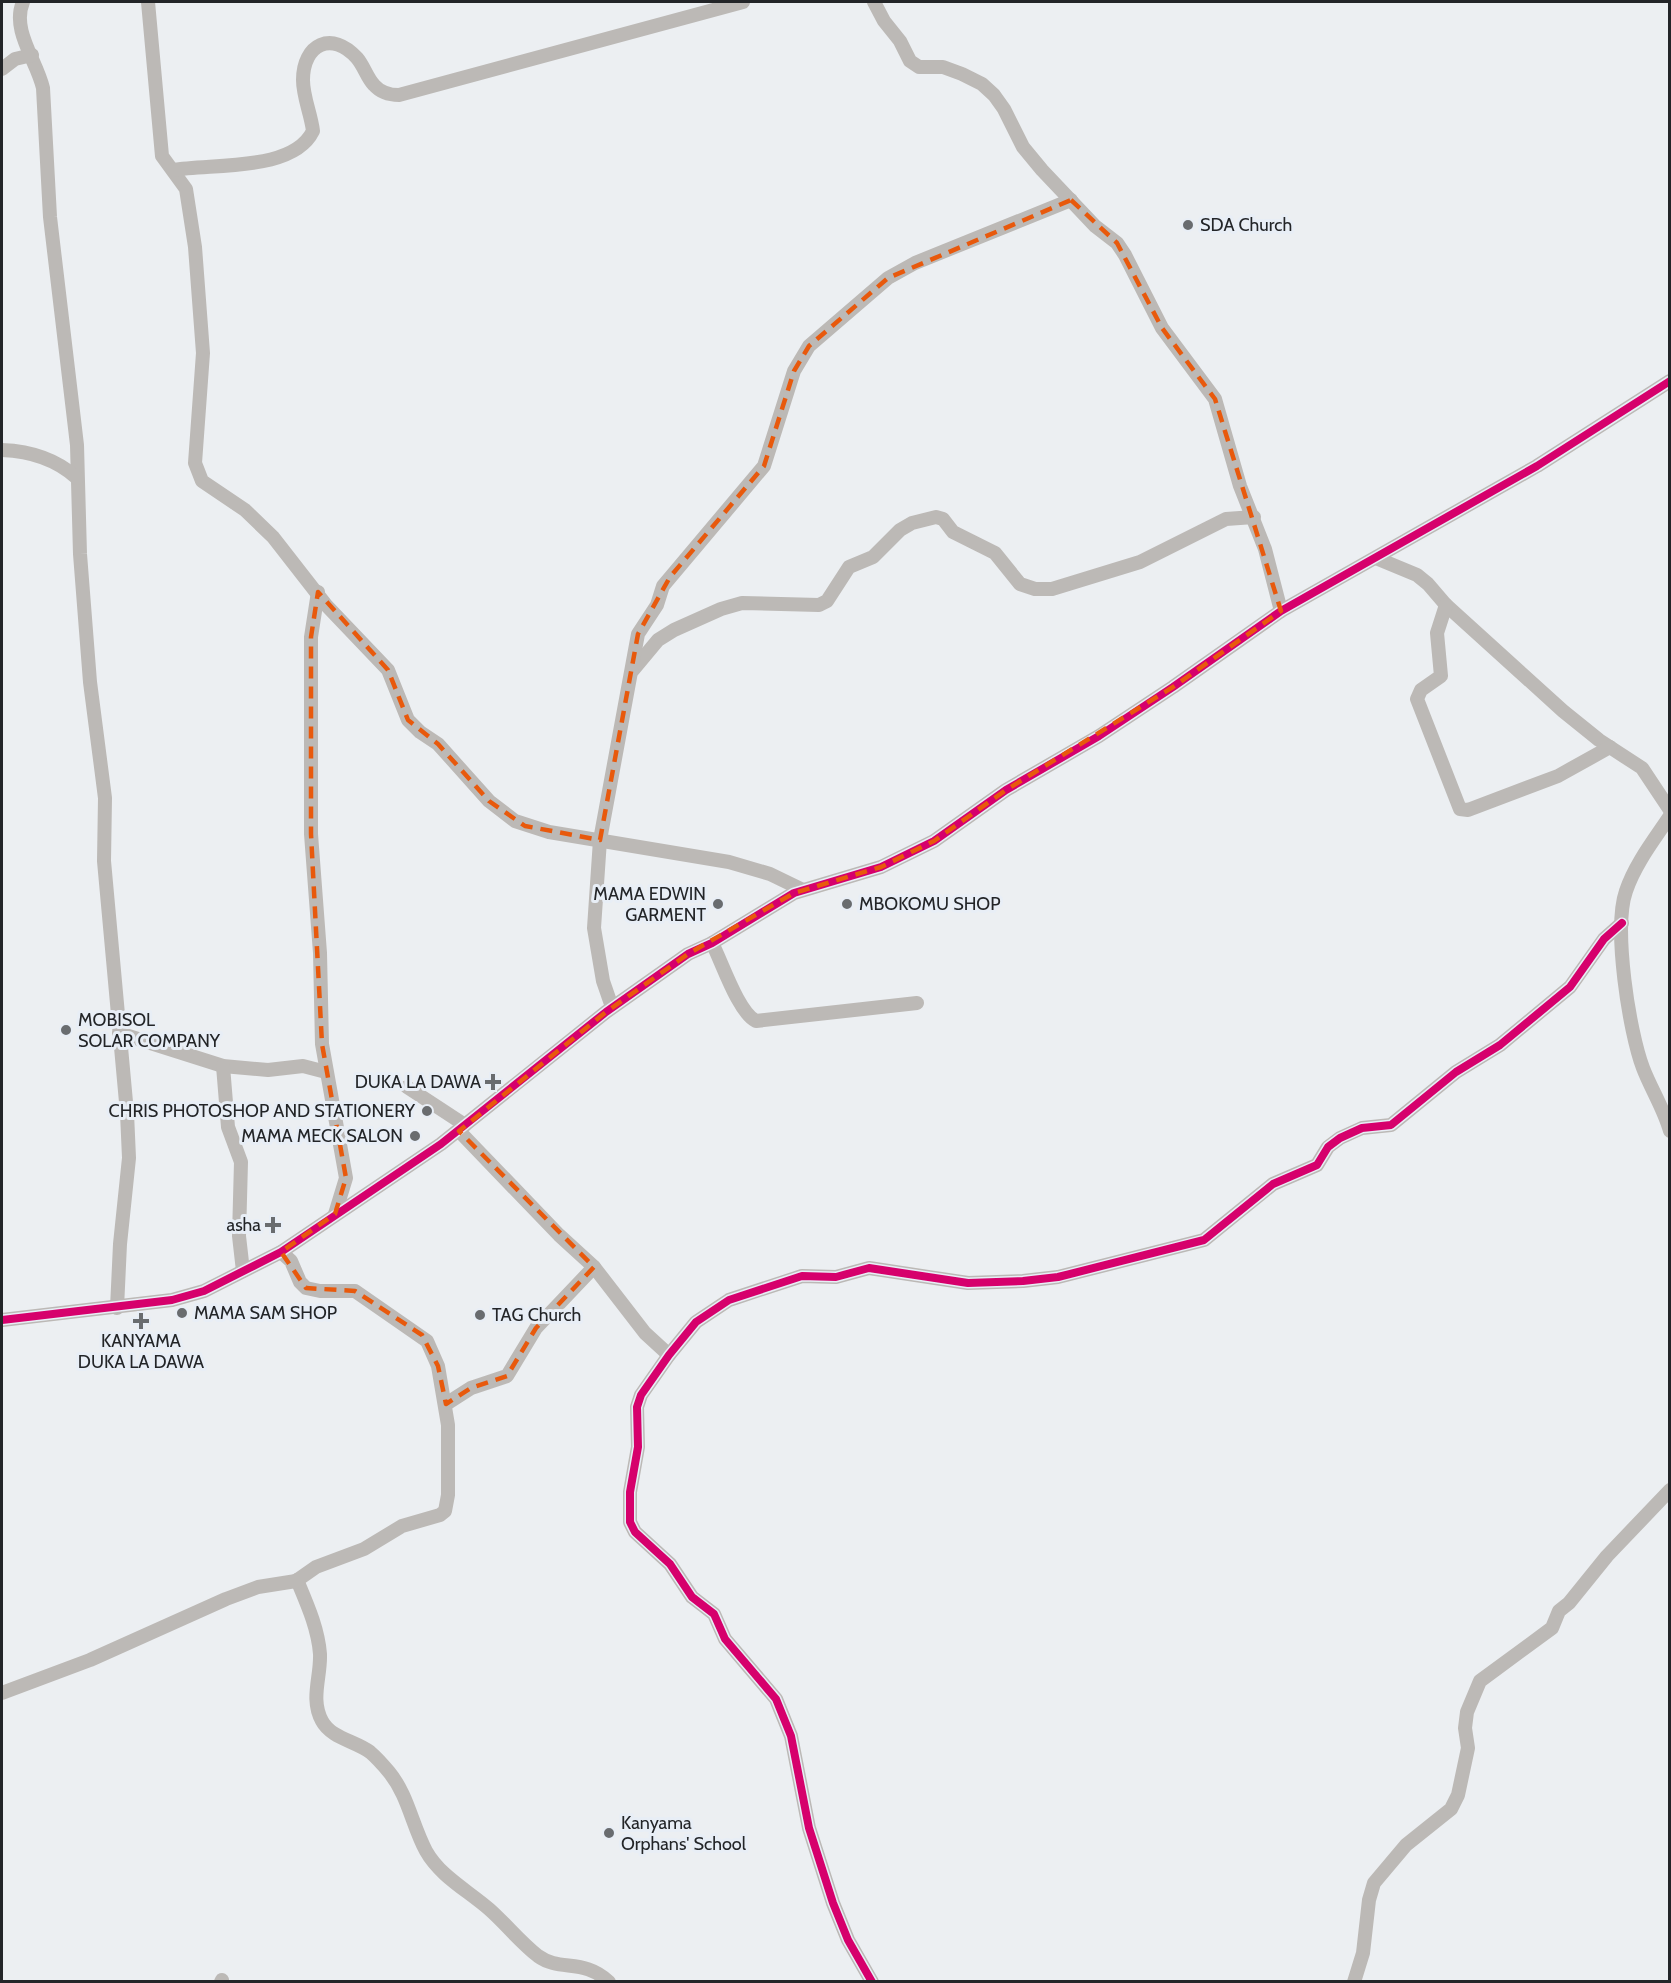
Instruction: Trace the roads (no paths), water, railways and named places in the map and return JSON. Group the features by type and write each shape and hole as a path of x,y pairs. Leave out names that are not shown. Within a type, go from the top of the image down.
{"street":[{"path":"23,2 21,23 43,88 50,217 77,445 76,478 90,682 105,798 104,861 129,1158 120,1244 117,1308"},
{"path":"148,2 161,149 165,161 186,189 199,287 203,353 195,463 197,474 202,481 245,510 273,537 326,605 388,670 408,720 420,732 438,744 489,801 525,826 729,862 770,873 803,890"},
{"path":"173,170 210,165 261,163 275,159 305,142 313,130 304,90 305,63 310,52 321,44 334,44 345,49 355,57 374,85 384,93 399,95 742,2"},
{"path":"874,2 884,21 900,41 909,61 920,67 943,67 962,74 982,84 994,95 1004,109 1023,147 1057,188 1095,226 1117,243 1162,328 1211,392 1240,486 1254,517 1281,611"},
{"path":"2,69 15,59 32,55"},
{"path":"612,1007 603,981 594,928 600,840 638,634 657,605 663,586 764,466 794,371 809,346 888,278 915,263 1071,200"},
{"path":"2,1320 172,1300 204,1291 281,1252 462,1128 612,1007 671,965 803,890 881,867 934,841 1006,790 1099,736 1173,687 1281,611 1537,466 1670,381"},
{"path":"2,450 42,457 67,469 76,478"},
{"path":"630,674 657,640 721,609 742,603 819,605 827,602 849,567 873,557 900,530 929,518 943,519 953,532 994,553 1020,584 1035,589 1052,589 1140,562 1226,519 1254,517"},
{"path":"1376,558 1420,577 1446,605 1563,711 1642,768 1670,810"},
{"path":"318,592 311,637 310,791 320,952 322,1044 346,1178 335,1214"},
{"path":"1446,605 1437,633 1442,676 1424,687 1417,699 1460,809 1468,810 1558,776 1610,747"},
{"path":"1670,816 1631,878 1624,894 1622,923 1627,1005 1634,1038 1670,1131"},
{"path":"873,1982 848,1940 833,1903 809,1828 791,1736 776,1699 725,1638 714,1614 692,1597 670,1564 635,1532 630,1522 630,1492 638,1446 636,1407 669,1355 696,1322 729,1300 802,1276 836,1277 870,1268 968,1283 1023,1281 1058,1277 1204,1240 1273,1184 1317,1166 1328,1147 1340,1138 1362,1128 1390,1125 1456,1072 1500,1045 1570,987 1604,939 1622,923"},
{"path":"712,943 745,1010 756,1021 917,1003"},
{"path":"119,1033 223,1066 268,1070 303,1066 326,1072"},
{"path":"223,1066 228,1126 241,1162 239,1236 243,1271"},
{"path":"407,1087 462,1128 559,1235 594,1267 645,1333 669,1355"},
{"path":"2,1693 90,1660 226,1599 258,1587 297,1580 316,1567 364,1549 409,1523 444,1513 447,1504 449,1457 446,1404 438,1365 422,1335 400,1325 355,1291 320,1291 306,1288 300,1282 291,1261 281,1252"},
{"path":"446,1404 471,1388 507,1376 536,1328 594,1267"},
{"path":"1354,1982 1363,1953 1369,1900 1374,1883 1406,1845 1451,1809 1458,1795 1468,1748 1465,1728 1467,1712 1480,1681 1552,1628 1559,1611 1569,1604 1607,1556 1670,1490"},
{"path":"297,1580 316,1629 320,1653 315,1708 322,1723 330,1731 370,1752 391,1774 404,1797 426,1851 447,1876 488,1908 525,1945 548,1962 588,1968 599,1972 609,1982"}],"place":[{"name":"SDA Church","path":"1188,225"},
{"name":"MAMA EDWIN GARMENT","path":"718,904"},
{"name":"MBOKOMU SHOP","path":"847,904"},
{"name":"MOBISOL SOLAR COMPANY","path":"66,1030"},
{"name":"DUKA LA DAWA","path":"493,1082"},
{"name":"CHRIS PHOTOSHOP AND STATIONERY","path":"427,1111"},
{"name":"MAMA MECK SALON","path":"415,1136"},
{"name":"asha","path":"273,1225"},
{"name":"MAMA SAM SHOP","path":"182,1313"},
{"name":"TAG Church","path":"480,1315"},
{"name":"KANYAMA DUKA LA DAWA","path":"141,1321"},
{"name":"Kanyama Orphans' School","path":"609,1833"}]}
